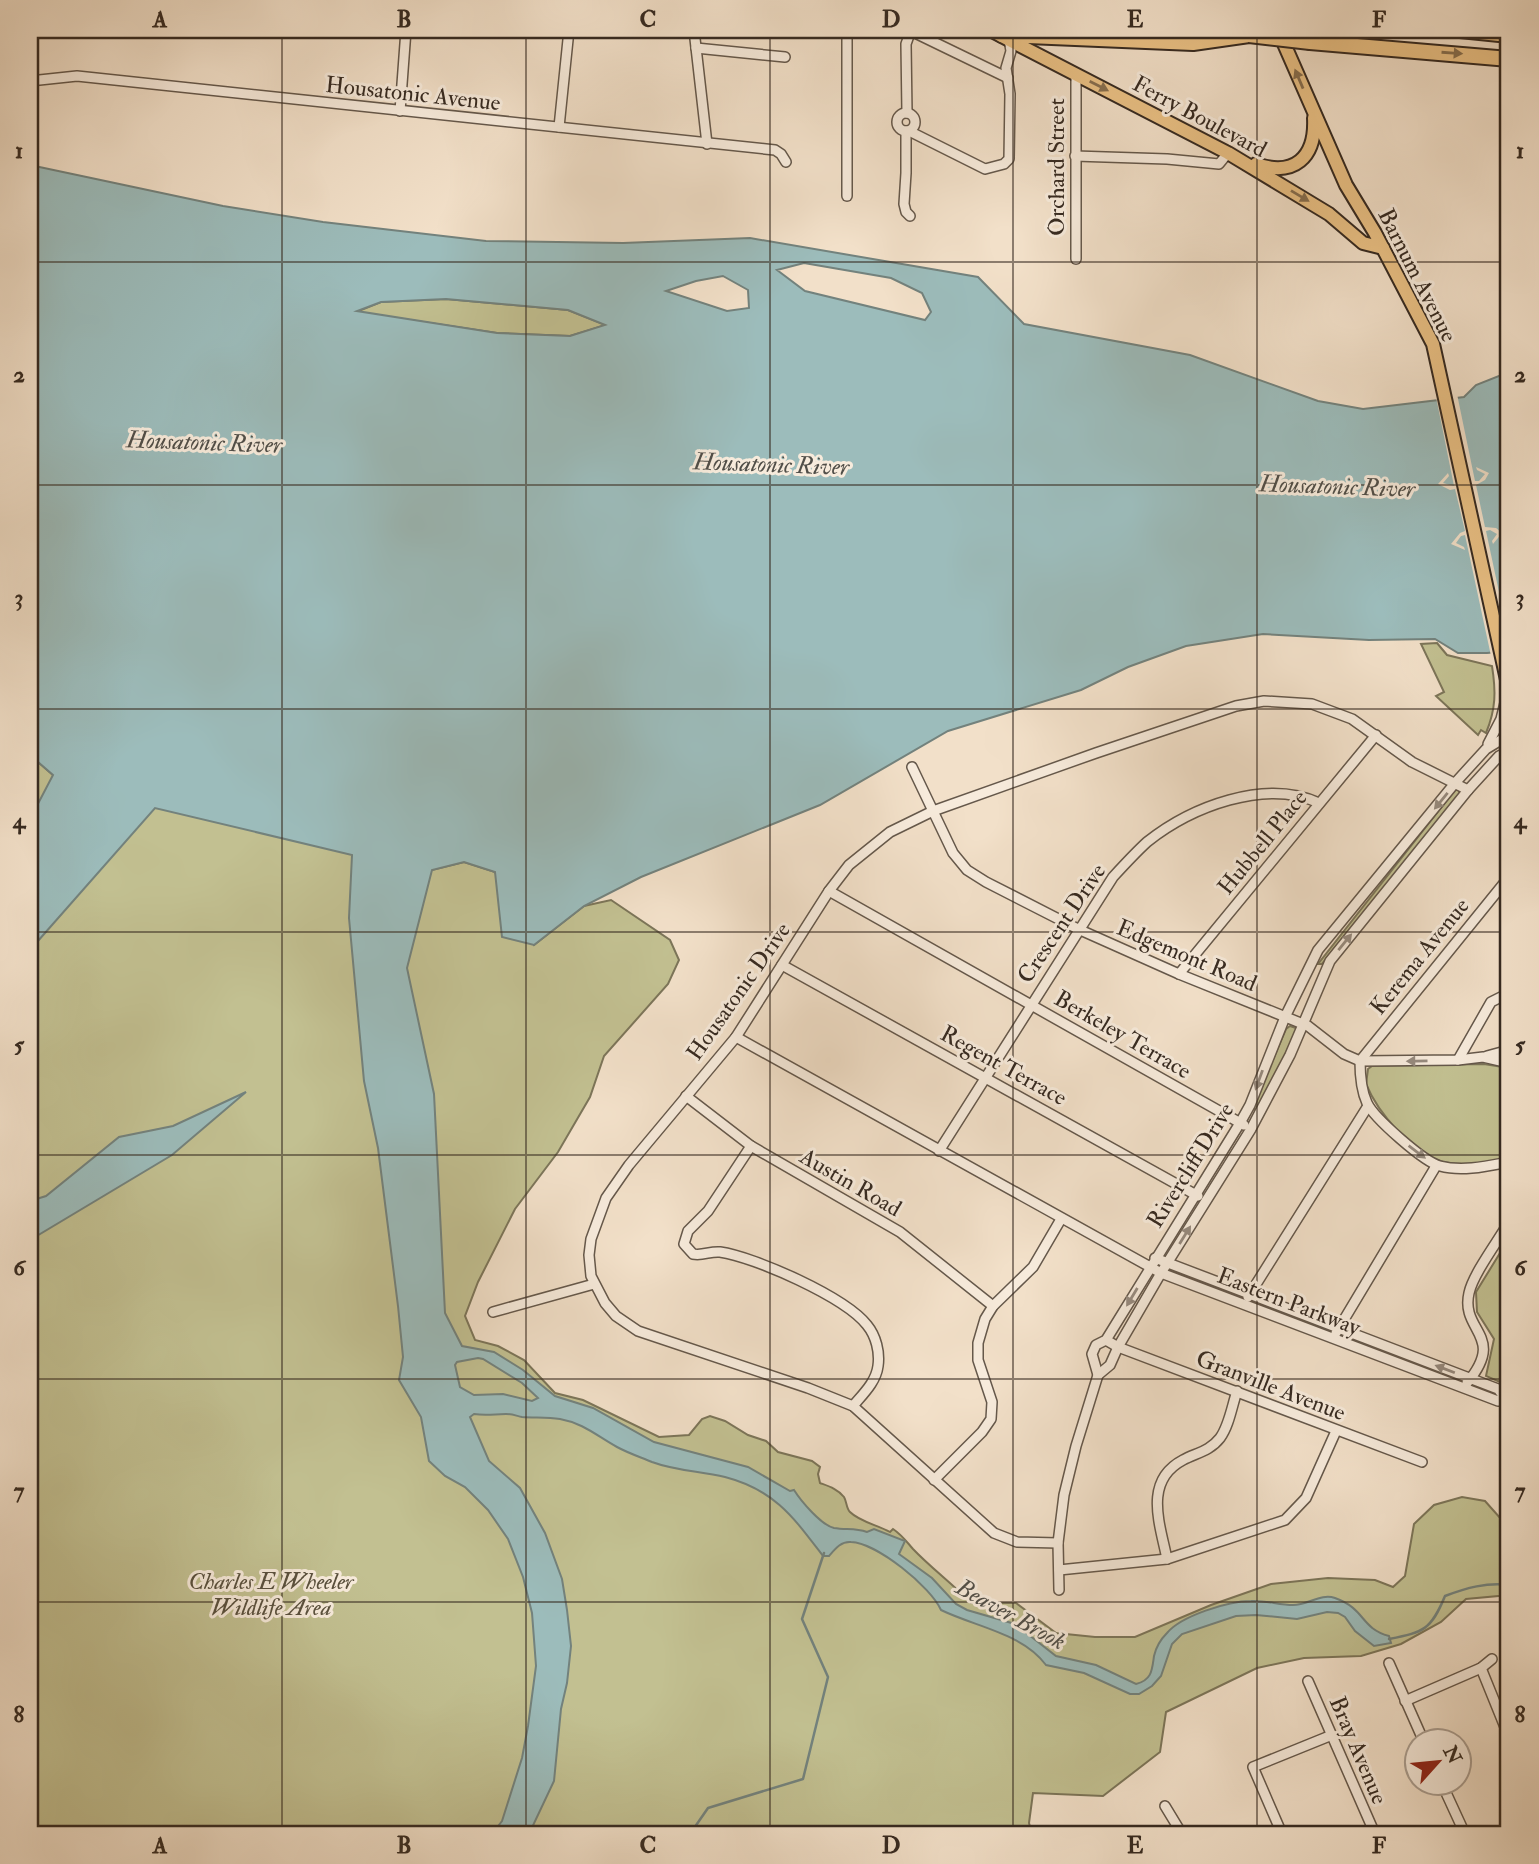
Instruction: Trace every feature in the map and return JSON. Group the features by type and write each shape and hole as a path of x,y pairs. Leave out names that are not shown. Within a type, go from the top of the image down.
{"highway":[{"path":"1203,30 1509,59"},
{"path":"1460,30 1509,35"},
{"path":"997,32 1193,43 1249,35"}],"main road":[{"name":"Barnum Avenue","path":"1281,30 1284,44 1346,185 1427,331 1442,376 1508,684"},
{"name":"Ferry Boulevard","path":"997,32 1228,153 1329,214 1363,243 1382,248"},
{"path":"1241,161 1277,169 1297,163 1306,155 1311,144 1314,114"}],"street":[{"path":"400,111 406,30"},
{"path":"559,127 569,30"},
{"path":"694,30 707,144"},
{"path":"847,30 847,196"},
{"path":"907,131 914,127 915,121 913,115 907,113 906,44 911,31 1008,78"},
{"path":"907,131 985,169 1004,164 1009,159 1010,94 1006,68 1011,51 997,32"},
{"path":"696,48 785,57"},
{"name":"Orchard Street","path":"1076,74 1076,259"},
{"name":"Housatonic Avenue","path":"30,81 77,76 775,150 782,154 786,162"},
{"path":"907,131 904,204 906,212 911,216"},
{"path":"1075,156 1167,159 1219,164 1228,153"},
{"name":"Rivercliff Drive","path":"1098,1375 1092,1354 1096,1345 1106,1340 1240,1123 1250,1105 1285,1017 1318,950 1486,749 1501,719 1508,684"},
{"name":"Housatonic Drive","path":"1058,1543 1017,1542 994,1533 853,1406 808,1388 638,1331 616,1316 604,1303 594,1284 590,1265 590,1248 600,1211 621,1175 736,1037 829,891 849,865 890,832 933,811 1249,703 1280,701 1312,704 1352,719 1412,762 1468,790"},
{"name":"Hubbell Place","path":"1178,974 1376,735"},
{"name":"Rivercliff Drive","path":"1486,749 1509,735"},
{"name":"Rivercliff Drive","path":"1059,1590 1058,1543 1064,1495 1098,1375 1110,1365 1161,1273 1251,1129 1270,1095 1330,961 1468,790 1499,757 1509,751"},
{"name":"Edgemont Road","path":"912,767 953,853 967,870 1078,929 1178,974 1303,1024 1345,1054 1360,1061"},
{"name":"Crescent Drive","path":"939,1151 1078,929 1113,877 1128,860 1148,842 1187,818 1222,803 1254,794 1289,794 1319,803"},
{"name":"Kerema Avenue","path":"1360,1061 1509,877"},
{"name":"Berkeley Terrace","path":"829,891 1251,1129"},
{"path":"1311,964 1324,972"},
{"name":"Regent Terrace","path":"782,965 1206,1201"},
{"path":"1458,1060 1491,1002 1509,993"},
{"name":"Eastern Parkway","path":"736,1037 1161,1273 1243,1305 1335,1333 1471,1379 1498,1389 1505,1398 1498,1401 1463,1388 1335,1333 1249,1295 1155,1258"},
{"path":"1509,1050 1458,1060 1360,1061 1359,1076 1368,1105 1399,1138 1436,1166 1483,1167 1509,1162"},
{"path":"1483,1057 1509,1063"},
{"name":"Austin Road","path":"686,1096 751,1146 900,1232 993,1306"},
{"path":"1243,1305 1368,1105"},
{"path":"751,1146 708,1211 688,1231 684,1244 694,1254 722,1252 781,1271 846,1306 857,1315 874,1337 879,1362 875,1378 853,1406"},
{"path":"1335,1333 1436,1166"},
{"path":"934,1480 982,1432 991,1419 992,1402 980,1370 978,1351 982,1326 993,1306 1033,1267 1060,1219"},
{"path":"1463,1388 1471,1379 1482,1357 1484,1345 1468,1312 1469,1294 1475,1278 1509,1222"},
{"path":"493,1312 594,1284"},
{"name":"Granville Avenue","path":"1106,1340 1118,1348 1422,1462"},
{"path":"1167,1559 1156,1503 1160,1483 1169,1470 1181,1461 1209,1448 1220,1438 1237,1391"},
{"path":"1059,1570 1167,1559 1285,1520 1306,1498 1336,1431"},
{"path":"1405,1701 1482,1668 1492,1659"},
{"path":"1389,1663 1417,1728"},
{"path":"1482,1668 1509,1737"},
{"name":"Bray Avenue","path":"1308,1682 1374,1834"},
{"path":"1282,1834 1253,1767 1332,1734"},
{"path":"1449,1798 1465,1834"},
{"path":"1165,1806 1182,1834"}],"green space":[{"path":"446,299 568,310 606,325 570,336 497,333 356,312 381,302"},
{"path":"1437,643 1447,655 1492,666 1494,700 1486,733 1481,730 1478,735 1436,696 1444,692 1421,644"},
{"name":"Charles E Wheeler Wildlife Area","path":"30,755 53,775 432,870 464,862 495,872 534,945 584,906 611,900 670,940 679,960 668,984 604,1056 590,1097 558,1152 515,1209 478,1282 465,1316 475,1340 498,1346 524,1360 555,1393 583,1400 659,1437 689,1435 702,1419 710,1416 766,1441 778,1452 812,1461 820,1467 820,1483 842,1494 850,1512 890,1532 893,1529 896,1531 971,1603 1016,1603 1056,1633 1135,1637 1211,1605 1271,1584 1328,1578 1375,1580 1393,1587 1405,1576 1414,1524 1434,1505 1462,1497 1485,1501 1509,1528 1509,1595 1466,1599 1441,1622 1401,1644 1361,1656 1304,1658 1257,1668 1166,1712 1160,1752 1103,1796 1033,1793 1029,1823 1032,1834 30,1834"},
{"path":"1455,790 1459,790 1460,795 1322,964 1318,964"},
{"path":"1290,1026 1296,1028 1296,1031 1256,1111 1253,1106 1286,1029"},
{"path":"1484,1064 1509,1068 1509,1158 1459,1164 1431,1157 1408,1141 1387,1119 1366,1084 1368,1069 1372,1066"},
{"path":"1508,1240 1509,1386 1486,1376 1494,1339 1477,1312 1476,1292"}],"water":[{"name":"Housatonic River","path":"30,165 223,206 323,222 486,241 623,243 750,238 978,277 1024,324 1190,355 1318,401 1363,409 1464,397 1476,385 1509,372 1509,651 1458,653 1435,639 1369,640 1263,634 1186,646 1128,667 1081,690 948,731 820,805 641,877 584,906 534,945 502,937 495,872 464,862 432,870 407,968 434,1094 445,1313 462,1346 494,1352 523,1370 555,1396 593,1408 654,1442 748,1467 790,1491 794,1490 812,1512 829,1526 867,1532 874,1529 905,1541 899,1554 932,1578 956,1604 967,1610 1015,1624 1056,1656 1096,1665 1136,1684 1148,1677 1157,1646 1174,1627 1206,1611 1241,1602 1262,1601 1293,1605 1325,1597 1335,1598 1352,1607 1380,1633 1389,1636 1391,1643 1374,1646 1338,1613 1327,1612 1297,1619 1236,1616 1182,1634 1172,1644 1161,1676 1139,1694 1130,1694 1084,1673 1046,1665 1036,1654 1011,1638 941,1610 926,1590 902,1568 862,1544 847,1542 838,1546 829,1556 823,1556 782,1507 757,1489 725,1477 652,1462 568,1421 508,1414 474,1414 470,1417 489,1461 520,1488 545,1533 562,1579 571,1646 554,1781 529,1834 492,1834 502,1821 522,1758 528,1726 536,1666 532,1613 523,1577 508,1539 488,1510 465,1487 445,1476 429,1461 421,1417 399,1380 403,1357 398,1306 378,1148 364,1081 349,918 352,855 155,808 30,950 30,819 53,775 30,755","holes":["804,263 891,278 922,293 931,312 925,320 805,291 777,270","723,276 748,290 749,308 727,311 666,291","446,299 568,310 605,325 570,336 497,333 357,311 381,302","483,1359 522,1383 538,1398 532,1401 503,1394 474,1395 460,1387 455,1365 457,1362"]},
{"path":"246,1092 172,1155 30,1240 30,1201 46,1196 119,1137 173,1126"}],"pier":[{"path":"1457,394 1475,481 1479,481 1485,474 1476,467 1489,473 1485,480 1476,485 1485,527 1496,528 1502,533 1493,544 1497,534 1486,531 1509,639 1509,654 1491,656 1465,535 1456,543 1465,550 1451,544 1465,531 1455,489 1450,490 1438,484 1448,473 1449,476 1443,483 1454,486 1436,397"}],"waterway":[{"path":"690,1834 708,1808 803,1779 828,1677 802,1619 824,1553"},
{"name":"Beaver Brook","path":"1389,1639 1425,1628 1435,1616 1445,1596 1477,1586 1509,1585"}]}
